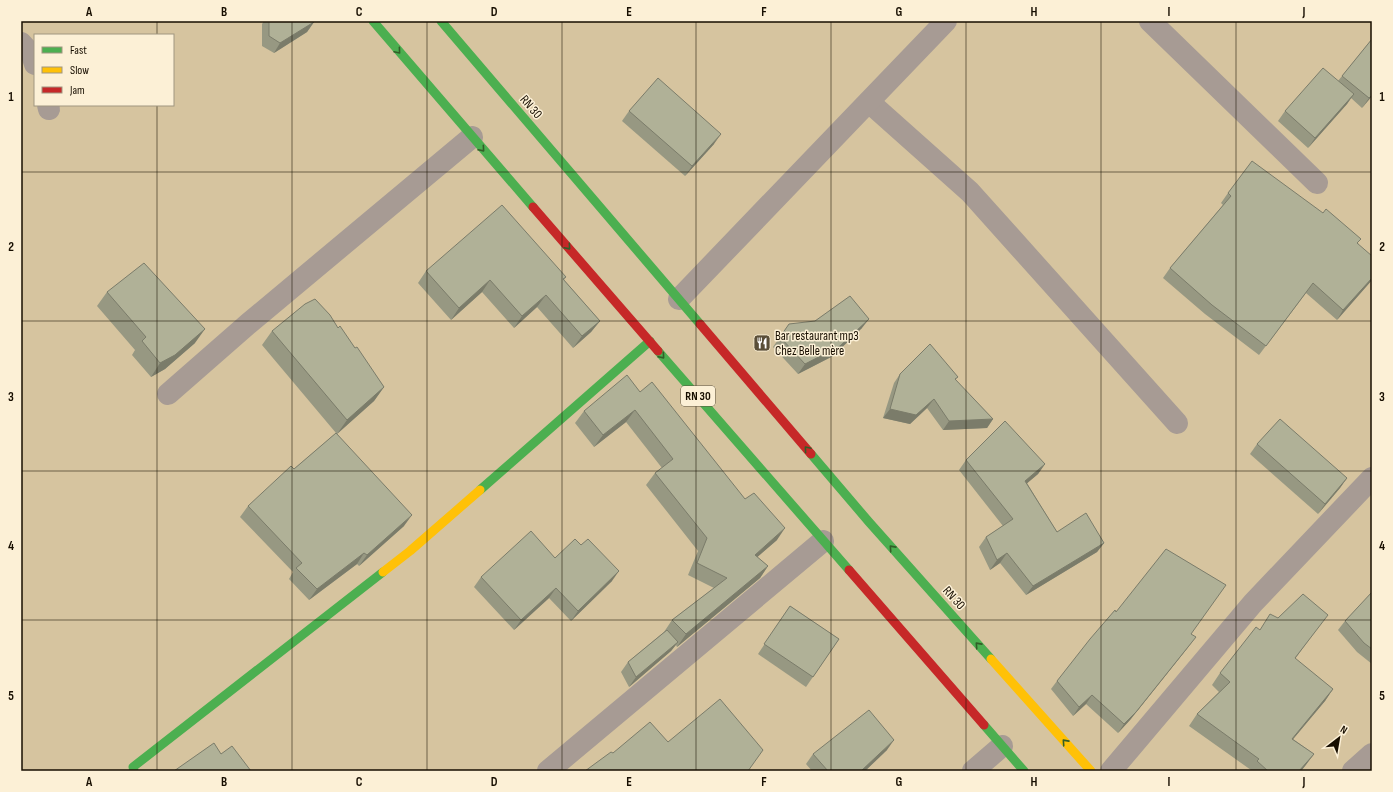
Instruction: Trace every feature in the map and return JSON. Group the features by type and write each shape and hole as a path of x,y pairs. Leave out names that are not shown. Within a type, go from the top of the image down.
{"main road":[{"name":"RN 30","path":"373,21 472,137 1024,771"},
{"name":"RN 30","path":"441,21 869,522 1091,771"},
{"path":"134,771 133,767 410,551 650,341"}],"street":[{"path":"679,299 946,21"},
{"path":"1150,21 1317,183"},
{"path":"21,42 32,55 34,61"},
{"path":"869,102 970,192 1177,423"},
{"path":"168,394 254,319 472,137"},
{"path":"1111,771 1141,734 1207,660 1226,634 1372,478"},
{"path":"548,771 823,541"},
{"path":"973,771 1002,746"},
{"path":"1353,771 1372,754"}],"building":[{"path":"269,21 314,22 280,43 269,36"},
{"path":"1372,39 1372,95 1369,98 1342,76"},
{"path":"1323,68 1354,94 1315,138 1285,111"},
{"path":"658,78 721,134 692,166 629,111"},
{"path":"1252,161 1323,213 1326,209 1361,239 1357,243 1372,256 1372,278 1343,310 1313,283 1266,346 1212,305 1170,268 1231,196 1228,193"},
{"path":"502,205 566,277 563,279 600,321 582,336 546,295 522,316 490,280 459,308 426,271"},
{"path":"144,263 205,329 175,355 160,363 142,341 146,337 107,292"},
{"path":"850,296 869,319 840,346 805,364 780,337 789,324 815,321"},
{"path":"315,299 330,315 338,328 340,326 355,348 357,347 384,387 347,420 272,331 305,304"},
{"path":"930,344 958,377 955,379 993,419 949,421 934,399 916,415 890,409 900,374"},
{"path":"627,375 640,392 652,382 745,499 754,493 785,528 755,555 768,566 686,634 672,620 727,578 697,563 707,538 655,473 673,459 635,410 603,435 584,411"},
{"path":"1280,419 1347,478 1325,504 1257,444"},
{"path":"1005,421 1045,464 1025,481 1057,532 1086,513 1104,543 1033,586 1007,553 997,560 986,537 1013,519 966,460"},
{"path":"336,433 412,515 367,555 364,553 317,589 296,568 302,563 248,506 291,466 294,469"},
{"path":"531,531 555,558 575,539 581,545 588,539 619,571 578,611 556,588 521,620 481,577"},
{"path":"1166,549 1226,585 1191,634 1196,637 1136,712 1124,724 1092,695 1079,707 1057,681 1115,610 1116,612"},
{"path":"1372,592 1372,649 1364,643 1345,621"},
{"path":"1303,594 1328,615 1295,658 1333,689 1292,739 1314,754 1299,771 1268,771 1257,761 1259,759 1197,714 1230,682 1220,673 1256,627 1260,630 1270,614 1278,618"},
{"path":"790,606 839,639 813,677 764,644"},
{"path":"667,630 678,642 636,677 628,662"},
{"path":"720,699 763,750 748,771 585,771 611,752 613,753 650,722 668,742"},
{"path":"869,710 894,740 861,771 828,771 813,754"},
{"path":"214,743 221,754 232,746 251,771 174,771"}],"traffic: fast":[{"path":"373,21 533,207"},
{"path":"441,21 700,324"},
{"path":"480,490 650,341"},
{"path":"658,351 849,570"},
{"path":"811,454 869,522 991,659"},
{"path":"134,771 133,767 383,572"},
{"path":"984,725 1024,771"}],"traffic: slow":[{"path":"383,572 410,551 480,490"},
{"path":"991,659 1091,771"}],"traffic: jam":[{"path":"533,207 658,351"},
{"path":"700,324 811,454"},
{"path":"849,570 984,725"}],"place":[{"name":"Bar restaurant mp3 Chez Belle mère","path":"762,343"}]}
